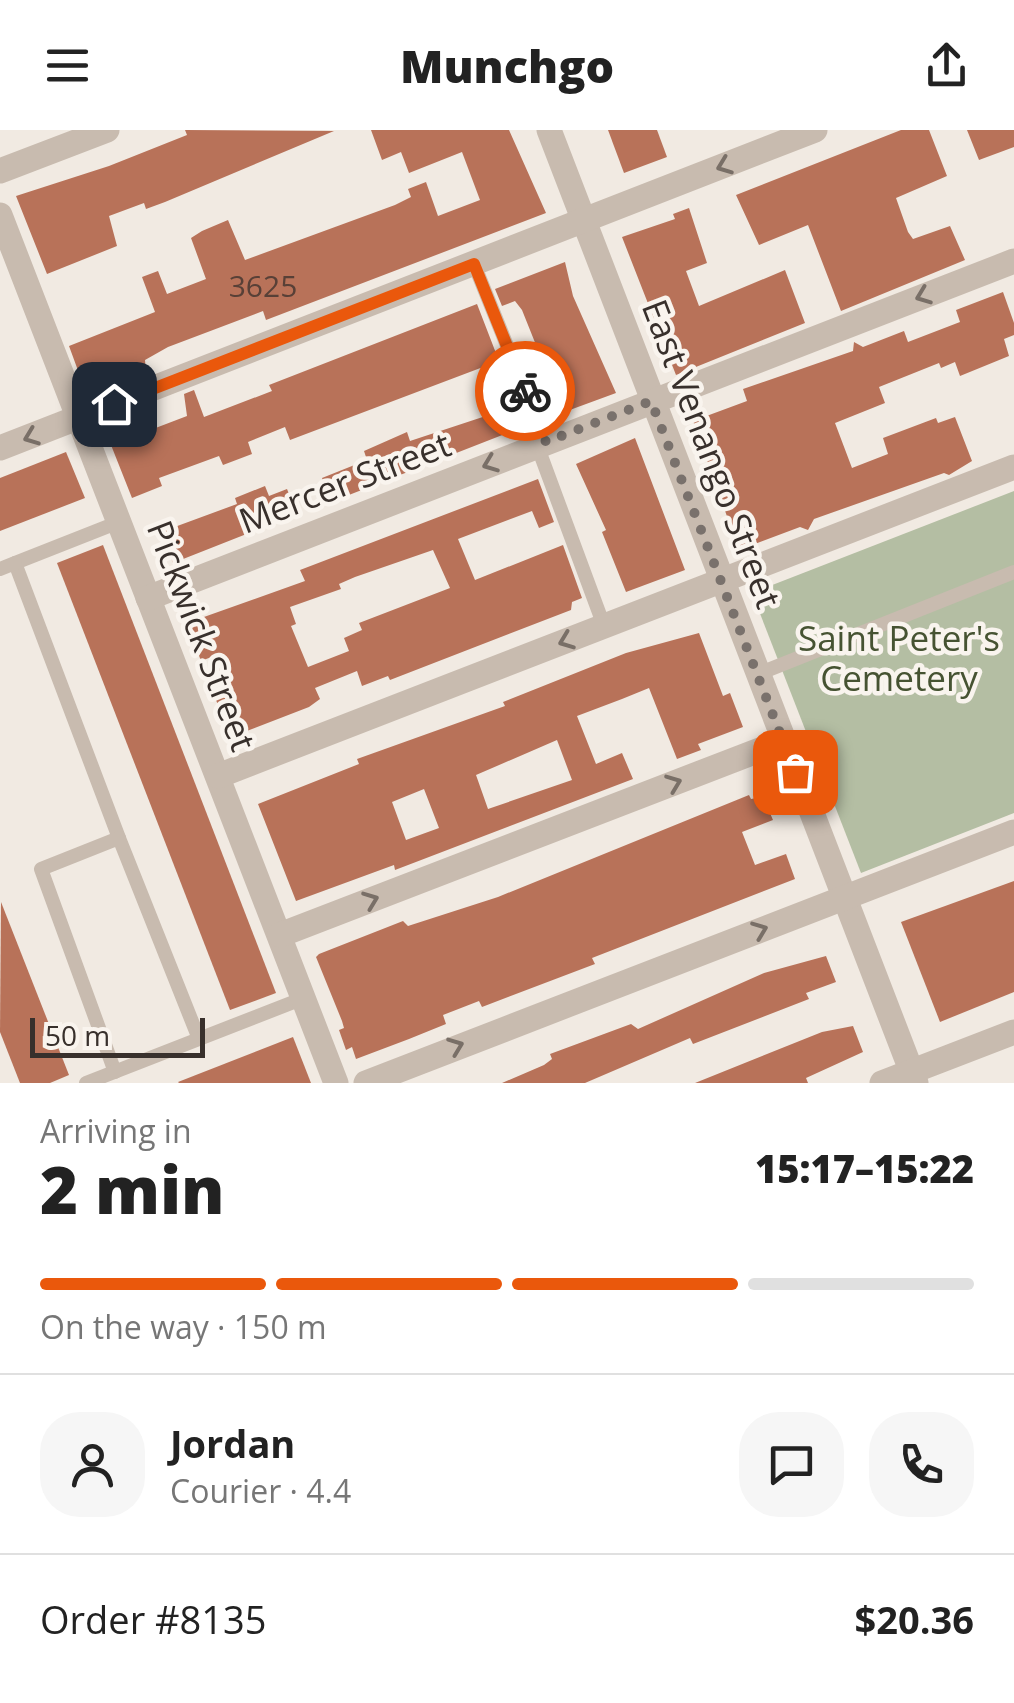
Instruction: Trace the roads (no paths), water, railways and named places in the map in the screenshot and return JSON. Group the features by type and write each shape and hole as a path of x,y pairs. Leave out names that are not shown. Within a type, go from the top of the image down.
{"street":[{"path":"0,171 107,130"},
{"name":"East Venango Street","path":"549,130 914,1077"},
{"path":"0,448 815,130"},
{"name":"Pickwick Street","path":"2,224 336,1083"},
{"name":"Mercer Street","path":"148,598 1014,261"},
{"path":"218,776 1014,467"},
{"path":"280,936 783,741"},
{"path":"366,1083 1014,832"},
{"path":"882,1083 914,1077 1014,1032"}],"lane":[{"path":"474,264 542,444 604,626"},
{"path":"119,522 7,566 199,1039"},
{"path":"758,674 1014,572"},
{"path":"115,1072 41,869 119,838"},
{"path":"86,1083 304,998"}],"park label":[{"name":"Saint Peter's Cemetery","path":"899,659"}]}
